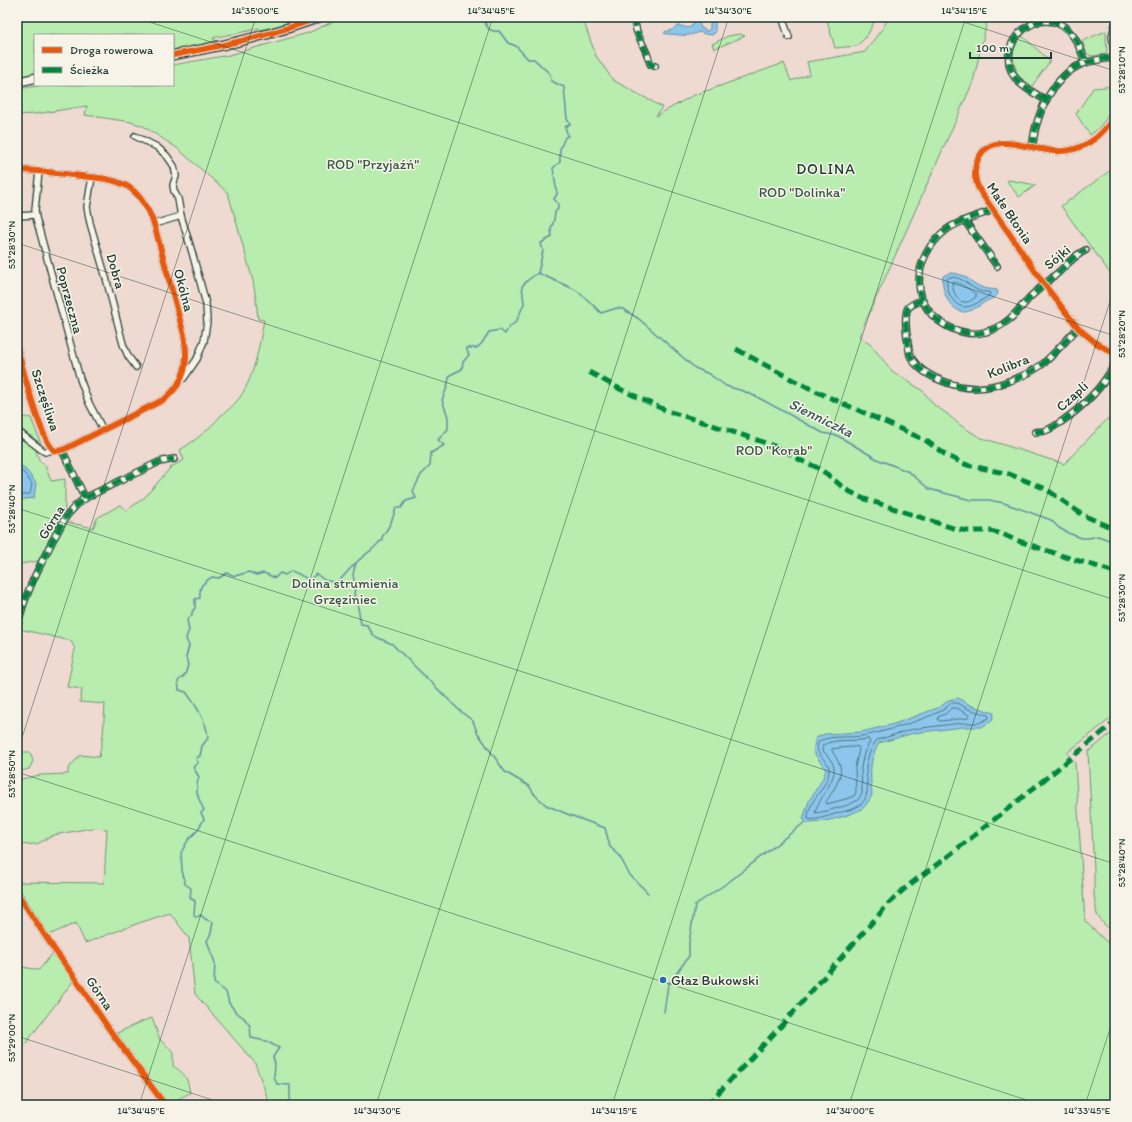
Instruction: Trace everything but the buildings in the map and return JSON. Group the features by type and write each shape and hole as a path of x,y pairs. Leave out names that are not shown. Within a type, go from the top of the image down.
{"street":[{"path":"174,55 246,40 320,17"},
{"path":"636,17 635,25 639,38 648,56 649,62 651,65 655,66"},
{"path":"782,17 789,37"},
{"path":"1046,100 1019,82 1011,69 1009,56 1010,50 1012,43 1020,32 1037,23 1044,22 1059,24 1065,27 1074,37 1085,63"},
{"path":"1032,147 1036,124 1042,108 1065,74 1071,69 1085,63 1115,57 1112,36 1115,25"},
{"path":"17,82 34,78"},
{"name":"Małe Błonia","path":"1115,114 1100,135 1079,148 1055,151 1011,144 999,144 986,149 975,166 974,171 976,182 980,191 1044,284 1078,328 1096,344 1115,354"},
{"name":"Okólna","path":"62,450 162,401 173,391 195,362 201,351 205,335 207,316 204,297 181,216 178,199 174,191 173,185 176,176 175,169 172,162 164,152 136,136"},
{"name":"Okólna","path":"17,170 39,171 117,182 131,189 143,202 154,224 185,342 186,362 181,381"},
{"name":"Poprzeczna","path":"39,171 35,215 80,379 89,403 103,430"},
{"name":"Dobra","path":"92,178 88,207 90,223 123,344 128,356 136,368"},
{"path":"992,209 946,230 934,243 921,265 919,273 919,286 922,300 936,319 948,327 970,333 984,332 1002,326 1044,284"},
{"path":"17,216 35,215"},
{"path":"154,224 181,216"},
{"path":"965,221 997,266"},
{"name":"Sójki","path":"1044,284 1078,254 1086,250"},
{"name":"Kolibra","path":"922,300 911,305 908,308 906,315 910,355 925,373 947,383 959,386 977,389 995,386 1027,374 1044,362 1078,328"},
{"name":"Szczęśliwa","path":"17,347 37,419 52,450 62,450"},
{"name":"Czapli","path":"1035,432 1045,431 1054,427 1083,405 1102,384 1115,364"},
{"path":"17,430 45,452 52,450"},
{"name":"Górna","path":"62,450 85,498"},
{"name":"Górna","path":"17,629 30,588 69,512 85,498 159,462 174,459"},
{"name":"Górna","path":"17,893 109,1029 165,1105"}],"green space":[{"path":"17,17 311,17 298,22 260,30 259,28 213,38 219,42 174,52 174,34 34,34 34,75 17,78"},
{"path":"343,17 582,17 596,56 613,80 662,107 656,116 692,96 784,63 791,81 810,74 807,62 865,52 889,17 988,17 973,82 859,336 872,346 892,371 923,391 934,405 960,425 979,437 1064,464 1115,411 1115,715 1067,753 1075,763 1085,921 1115,950 1115,1105 270,1105 255,1063 195,994 189,938 170,913 85,943 76,923 49,935 17,885 17,882 104,883 107,829 91,828 54,835 37,844 17,845 17,780 40,775 68,774 68,769 80,755 99,757 103,735 105,704 80,702 82,689 67,687 75,649 71,641 20,629 26,606 44,562 67,522 93,528 97,518 120,505 126,511 145,497 171,467 184,460 180,450 213,425 222,414 237,401 248,384 252,373 258,352 264,320 258,319 253,281 228,193 177,148 143,126 131,122 85,115 87,106 35,114 17,115 17,89 37,86 174,86 174,65 229,55 308,33"},
{"path":"826,17 876,17 867,36 857,46 835,48"},
{"path":"1106,31 1107,51 1099,55 1089,55 1082,41"},
{"path":"740,34 745,36 714,49 712,44 728,36"},
{"path":"1021,35 1050,61 1032,86 1018,76 1014,63 1013,53"},
{"path":"1115,86 1114,100 1109,114 1096,131 1090,135 1076,114 1093,88"},
{"path":"1115,167 1115,280 1061,206"},
{"path":"1009,180 1036,185 1019,197 1007,181"},
{"path":"27,417 31,418 41,444 17,426 17,419"},
{"path":"17,436 35,448 40,462 45,465 51,481 65,479 65,506 62,520 39,561 20,564 17,563"},
{"path":"1115,730 1115,934 1097,915 1094,895 1088,752"},
{"path":"30,752 33,761 29,769 17,772 17,753"},
{"path":"53,953 74,980 20,1051 17,1048 17,966 39,970"},
{"path":"152,1018 160,1040 173,1053 173,1066 186,1077 190,1093 168,1104 117,1033"}],"water":[{"path":"696,20 701,28 707,31 710,29 710,22 715,22 715,33 712,35 699,32 687,35 664,33 678,26 687,28 691,27"},
{"path":"949,273 960,274 976,285 983,288 997,290 998,294 973,309 965,312 960,311 950,303 945,294 943,276"},
{"path":"17,463 26,470 36,483 34,498 17,500"},
{"path":"958,698 970,705 994,713 992,721 981,727 963,727 914,733 879,743 874,753 871,767 872,795 863,808 844,816 819,822 807,823 803,819 809,801 823,778 826,770 814,752 816,738 825,734 861,732 894,724 940,707 949,700"}],"waterway":[{"path":"288,1105 290,1085 277,1084 274,1077 275,1064 273,1057 279,1048 266,1041 251,1038 250,1026 229,1003 226,992 214,983 215,963 207,941 211,933 213,922 205,919 201,915 197,917 194,915 195,901 190,898 191,888 185,884 182,870 181,853 188,840 197,831 204,819 201,813 204,810 198,798 197,790 199,777 193,767 198,763 196,758 200,756 202,746 208,738 206,725 197,708 186,692 179,690 178,681 185,675 188,665 186,657 189,646 186,639 189,631 187,620 192,615 195,608 195,599 200,598 200,590 202,585 212,577 219,578 227,573 235,576 249,572 256,575 264,573 275,578 280,573 285,575 291,571 310,580 316,574 326,581 338,582 355,563 382,541 382,537 394,516 396,508 401,508 406,501 416,498 413,491 421,475 430,466 431,453 444,445 438,440 448,429 448,417 442,400 450,375 462,369 463,362 469,355 466,348 477,348 489,332 500,330 505,334 509,327 516,322 524,304 522,286 538,273 543,251 541,243 552,237 551,229 555,212 558,209 558,204 554,199 557,194 553,168 560,162 560,149 565,137 568,136 565,127 570,124 567,119 564,87 551,81 550,74 534,59 528,59 516,46 508,43 499,31 490,30 482,17"},
{"name":"Sienniczka","path":"538,273 576,290 601,313 617,308 623,309 639,319 695,368 709,374 726,386 757,397 823,433 838,436 877,459 909,472 929,489 971,500 989,500 1004,503 1051,520 1059,528 1082,538 1098,536 1115,542"},
{"path":"356,563 353,574 355,587 354,596 358,599 357,602 361,624 367,625 374,636 392,644 460,711 473,721 477,732 505,772 529,786 535,795 546,805 605,828 610,847 619,855 629,874 648,893"},
{"path":"664,1012 668,985 689,956 689,943 695,905 730,881 805,822"}],"marked path":[{"path":"635,17 637,32 650,64 655,66"},
{"path":"1046,100 1021,84 1014,76 1009,63 1010,51 1014,39 1023,30 1033,24 1045,21 1057,23 1068,30 1077,41 1085,63"},
{"path":"1032,147 1040,114 1054,87 1061,79 1068,72 1085,63 1115,57"},
{"path":"992,209 946,230 934,241 926,254 921,268 919,282 921,296 928,309 938,320 953,329 977,333 999,327 1072,259 1086,250"},
{"path":"965,221 997,266"},
{"path":"922,300 911,305 907,312 906,331 910,355 916,364 927,373 949,384 959,386 976,388 993,386 1024,375 1044,363 1078,328"},
{"path":"736,349 824,395 925,440 946,455 967,465 1009,474 1046,489 1083,515 1115,529"},
{"path":"1035,432 1051,429 1077,410 1098,389 1115,364"},
{"path":"589,372 620,389 667,411 766,443 786,451 800,460 816,467 845,489 862,498 953,528 967,531 990,531 1003,534 1013,539 1063,556 1115,572"},
{"path":"62,450 85,498"},
{"path":"17,629 23,605 37,571 63,521 72,510 81,501 89,496 159,462 174,459"},
{"path":"707,1105 781,1026 890,902 914,881 949,856 1115,722"}],"cycle path":[{"path":"174,55 248,39 320,17"},
{"path":"1115,114 1110,123 1097,137 1090,142 1073,149 1054,151 1010,143 993,145 981,154 978,160 975,175 980,191 1044,284 1078,328 1096,343 1115,354"},
{"path":"17,170 31,170 110,180 124,184 142,200 154,224 184,335 186,362 182,378 178,385 165,399 67,448 55,451 50,445 38,420 17,347"},
{"path":"17,893 109,1029 165,1105"}],"place":[{"name":"Głaz Bukowski","path":"663,980"}],"district":[{"name":"DOLINA","path":"826,169"}],"park label":[{"name":"ROD \"Przyjaźń\"","path":"373,164"},
{"name":"ROD \"Dolinka\"","path":"802,192"},
{"name":"ROD \"Korab\"","path":"774,450"},
{"name":"Dolina strumienia Grzęziniec","path":"345,592"}]}
